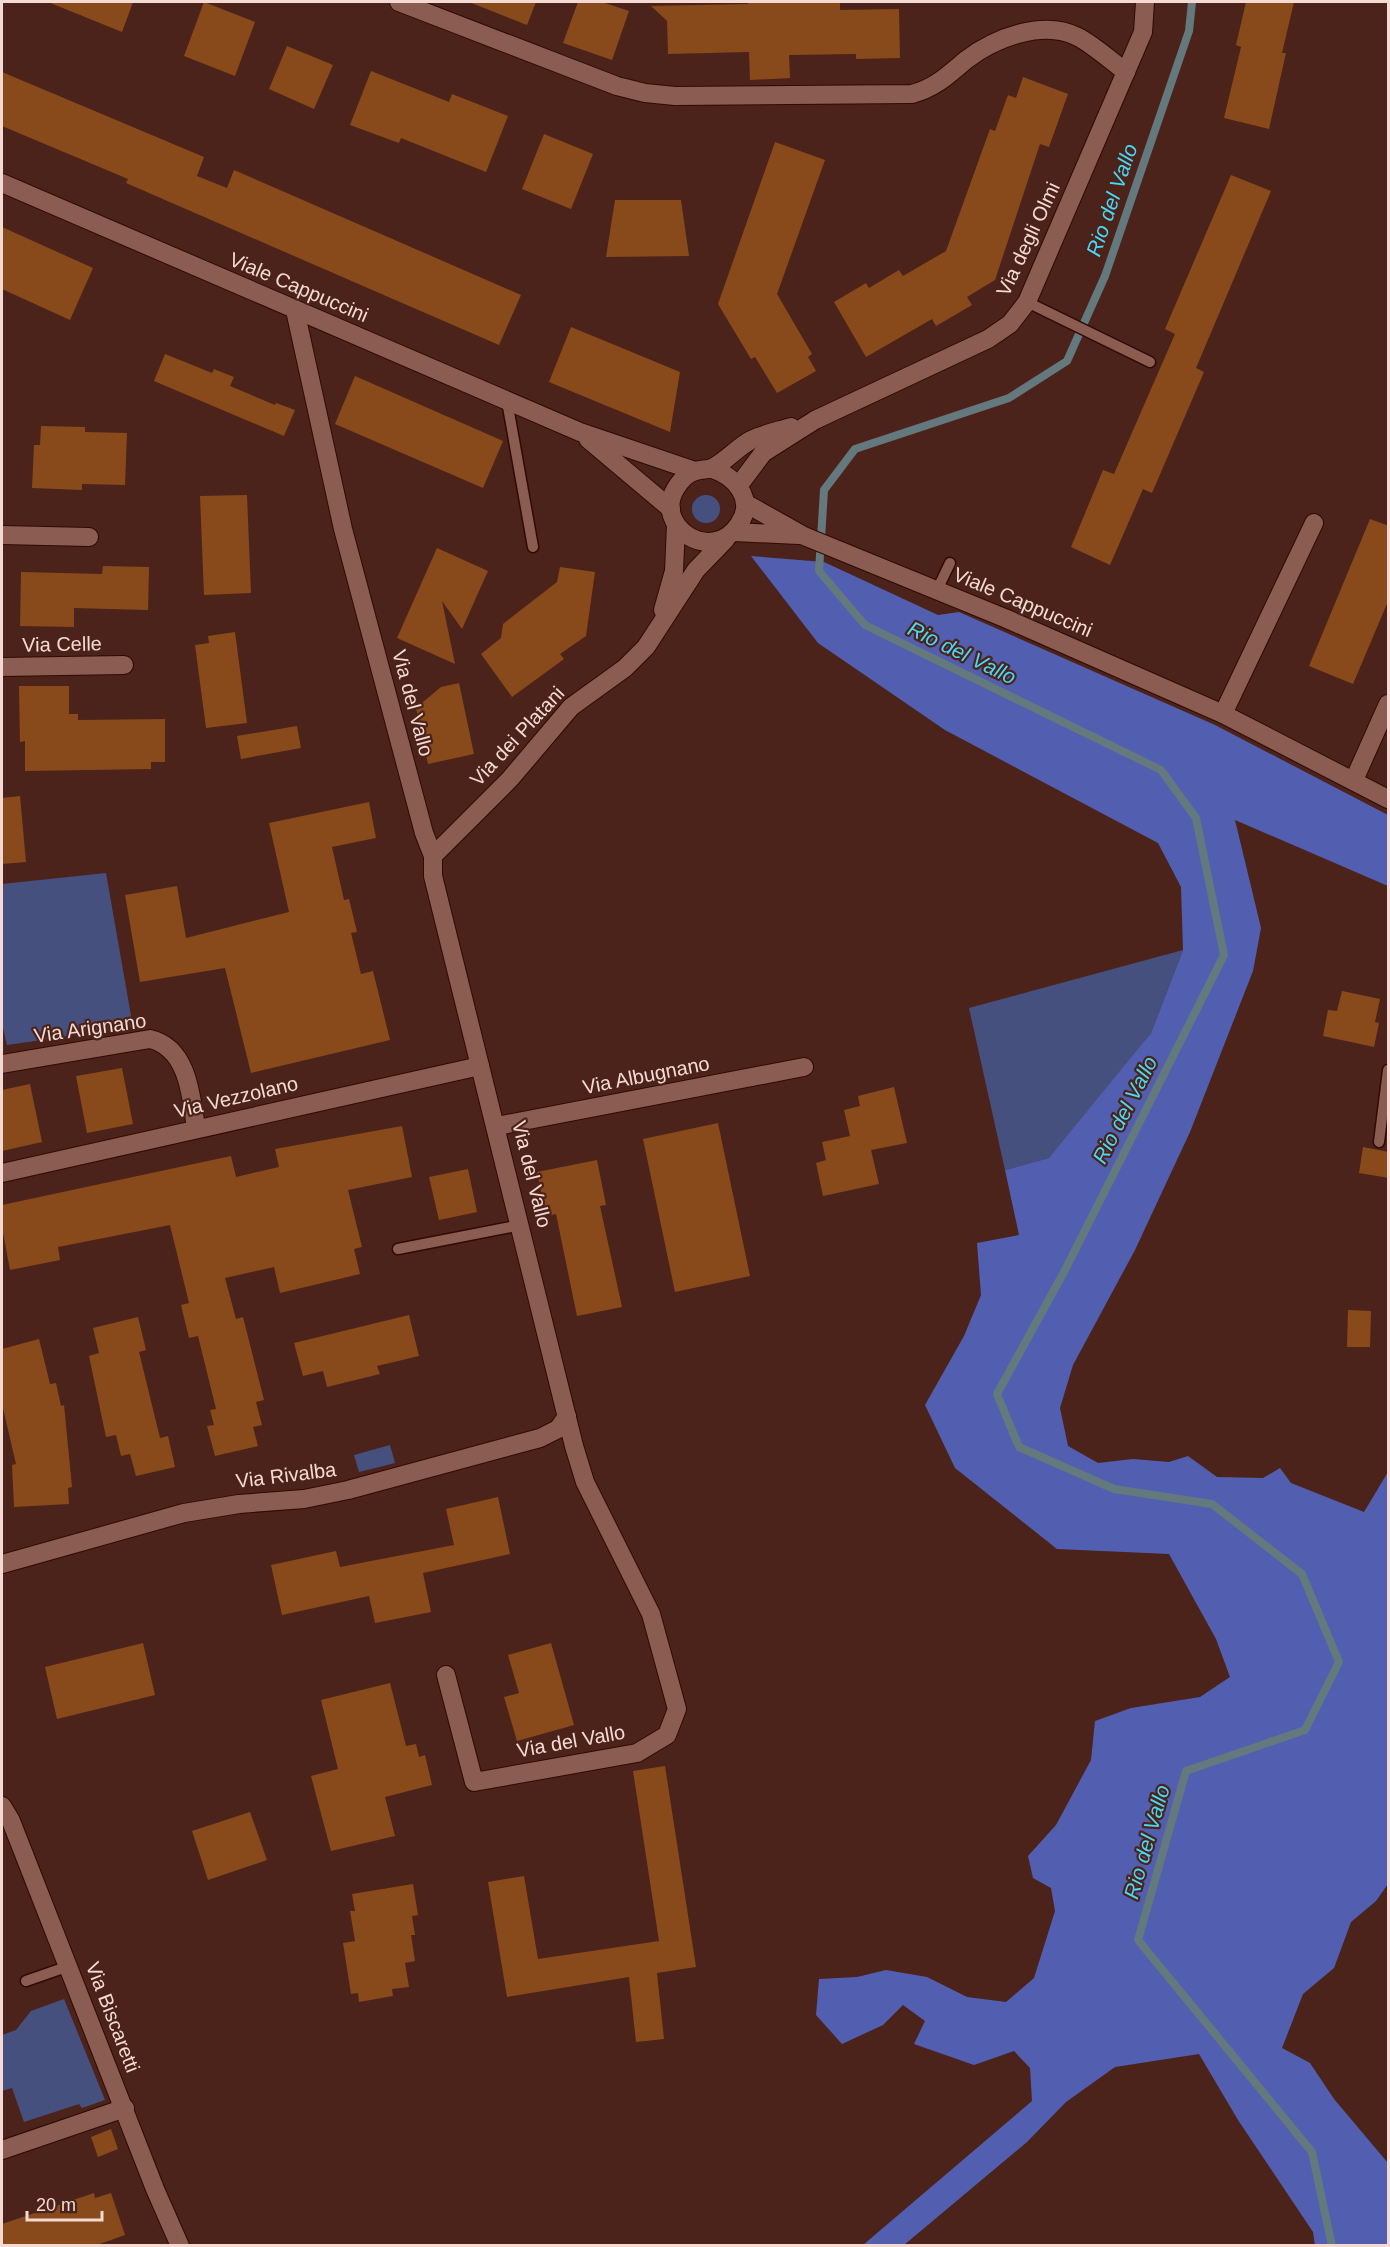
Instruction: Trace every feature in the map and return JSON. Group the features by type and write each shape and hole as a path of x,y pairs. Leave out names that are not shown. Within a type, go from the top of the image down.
{"street":[{"path":"399,2 616,86 645,93 675,96 912,94 938,84 980,50 1002,40 1045,30 1078,37 1126,72"},
{"name":"Via degli Olmi","path":"739,485 763,453 815,420 988,339 1011,324 1027,302 1143,32 1145,2"},
{"name":"Viale Cappuccini","path":"2,183 580,432 704,470"},
{"name":"Via del Vallo","path":"295,310 343,529 424,833 433,856 433,876 585,1482 651,1614 677,1709 667,1735 637,1753 474,1782 447,1675"},
{"name":"Via degli Olmi","path":"704,470 751,440 815,420"},
{"name":"Viale Cappuccini","path":"580,432 674,517"},
{"path":"704,470 727,474 739,485 745,503 743,519 730,535 708,543 690,538 674,517 673,493 681,480 704,470"},
{"name":"Viale Cappuccini","path":"745,503 774,526 843,550 1223,714 1389,799"},
{"name":"Via dei Platani","path":"660,623 674,571 674,517"},
{"path":"1223,714 1314,523"},
{"name":"Viale Cappuccini","path":"730,535 774,526"},
{"path":"2,534 89,537"},
{"name":"Via dei Platani","path":"433,856 510,779 571,708 625,668 646,647 696,570 730,535"},
{"name":"Via Celle","path":"2,667 124,665"},
{"path":"1354,780 1389,704"},
{"name":"Via Arignano","path":"2,1064 150,1039 160,1041 175,1052 180,1059 192,1102 196,1128"},
{"name":"Via Vezzolano","path":"2,1173 480,1066"},
{"name":"Via Albugnano","path":"497,1126 804,1067"},
{"name":"Via Rivalba","path":"2,1564 184,1514 239,1504 304,1499 414,1473 540,1438 558,1429 567,1416"},
{"name":"Via Biscaretti","path":"2,1806 11,1821 180,2246"},
{"path":"2,2150 125,2108"}],"lane":[{"path":"1027,302 1150,362"},
{"path":"507,401 532,547"},
{"path":"937,590 950,563"},
{"path":"1379,1142 1389,1070"},
{"path":"398,1249 521,1225"},
{"path":"26,1981 69,1966"}],"shaded area":[{"path":"706,495 716,499 720,509 716,519 706,523 696,519 692,509 696,499"},
{"path":"751,556 824,562 938,615 959,612 1215,725 1388,815 1388,886 1235,820 1261,928 1253,971 1190,1132 1135,1250 1073,1365 1060,1408 1068,1446 1098,1463 1133,1459 1169,1462 1188,1456 1217,1477 1263,1478 1280,1468 1291,1483 1364,1512 1388,1472 1388,1884 1376,1901 1351,1922 1334,1968 1303,1994 1282,2048 1310,2063 1334,2099 1388,2163 1388,2245 1315,2245 1313,2232 1238,2120 1199,2054 1115,2067 1066,2102 1027,2142 904,2245 863,2245 1032,2101 1030,2068 1014,2051 974,2065 914,2044 925,2021 903,2005 883,2025 842,2044 816,2015 819,1979 857,1977 886,1970 927,1977 967,1997 1006,2002 1034,1978 1055,1911 1051,1888 1033,1878 1028,1856 1056,1825 1091,1760 1095,1721 1131,1708 1200,1697 1230,1677 1216,1639 1169,1554 1057,1549 955,1468 925,1405 964,1336 981,1295 977,1243 1019,1235 1005,1170 1049,1158 1151,1033 1183,950 1181,887 1158,843 945,730 818,643"},
{"path":"106,873 133,1027 7,1045 2,1024 2,884"},
{"path":"1183,950 1151,1033 1087,1115 1049,1158 1005,1170 969,1008"},
{"path":"390,1445 395,1463 359,1472 354,1455"},
{"path":"64,1999 105,2100 82,2108 79,2104 24,2122 12,2088 2,2091 2,2035 16,2030 31,2011"}],"building":[{"path":"48,2 133,2 122,32"},
{"path":"204,2 255,22 235,76 184,56"},
{"path":"469,2 536,2 527,25"},
{"path":"578,2 602,2 629,11 612,60 563,43"},
{"path":"748,2 840,2 840,10 899,9 900,58 856,59 856,54 789,55 790,78 750,80 749,52 668,54 667,21 651,6 748,4"},
{"path":"1246,2 1294,2 1282,53 1286,53 1269,129 1224,118 1241,47 1236,45"},
{"path":"287,46 333,65 314,109 269,89"},
{"path":"371,71 449,102 452,94 508,116 486,172 401,138 399,143 350,125"},
{"path":"2,72 204,157 197,176 227,188 234,170 521,295 499,345 126,183 128,179 2,126"},
{"path":"1023,77 1068,94 1049,147 1040,144 995,280 967,297 972,305 936,326 932,319 866,357 834,302 866,283 869,288 899,270 903,276 946,251 990,129 995,131 1008,95 1016,98"},
{"path":"544,134 593,154 571,209 522,189"},
{"path":"775,142 825,160 777,294 812,354 808,357 816,371 777,393 755,357 751,359 718,304"},
{"path":"1231,175 1271,191 1196,368 1204,372 1152,493 1143,489 1110,565 1071,547 1103,470 1114,474 1175,334 1165,329"},
{"path":"615,200 681,200 689,256 606,257"},
{"path":"2,227 93,268 70,320 2,289"},
{"path":"571,327 680,372 670,432 549,382"},
{"path":"165,354 212,373 214,369 234,377 230,386 275,405 276,403 295,410 284,436 154,381"},
{"path":"355,376 503,441 483,488 335,424"},
{"path":"41,426 85,427 85,432 127,433 125,485 82,484 82,490 32,488 34,445 40,445"},
{"path":"247,495 251,593 204,595 200,496"},
{"path":"1370,519 1389,526 1389,599 1353,684 1309,666"},
{"path":"437,548 488,571 462,629 442,601 455,664 397,638"},
{"path":"103,566 149,567 148,610 74,608 74,627 20,626 21,572 102,574"},
{"path":"560,567 595,572 586,636 560,654 564,659 512,697 481,654 501,638 503,624 557,582"},
{"path":"235,632 247,723 206,728 195,645 209,643 208,636"},
{"path":"459,683 474,754 428,764 416,708 441,687"},
{"path":"19,686 69,686 69,714 78,714 78,720 165,719 165,762 151,762 151,769 25,771 25,741 20,742"},
{"path":"297,726 301,748 241,759 237,736"},
{"path":"20,796 26,862 2,864 2,798"},
{"path":"369,802 376,838 332,847 344,900 349,899 357,932 351,933 361,974 373,971 390,1040 251,1073 225,968 140,982 125,895 177,886 186,938 289,912 269,823"},
{"path":"1342,991 1380,999 1375,1022 1379,1023 1374,1047 1323,1036 1328,1010 1337,1011"},
{"path":"122,1068 133,1124 87,1133 76,1076"},
{"path":"30,1084 42,1142 2,1151 2,1090"},
{"path":"894,1087 907,1143 871,1150 879,1184 823,1196 816,1163 826,1160 822,1142 850,1136 844,1110 860,1106 858,1096"},
{"path":"718,1123 750,1276 675,1292 643,1139"},
{"path":"402,1126 412,1177 348,1190 362,1247 354,1249 360,1274 280,1293 274,1267 225,1278 236,1319 243,1317 264,1400 256,1402 262,1425 253,1427 258,1446 215,1456 207,1426 214,1425 210,1410 216,1409 198,1336 189,1338 181,1305 189,1303 170,1225 58,1247 60,1260 10,1270 2,1227 2,1205 231,1156 236,1177 279,1167 275,1149"},
{"path":"1363,1147 1389,1152 1389,1178 1359,1173"},
{"path":"597,1160 606,1205 600,1206 622,1307 577,1316 556,1214 546,1216 537,1172"},
{"path":"468,1169 477,1212 439,1220 429,1177"},
{"path":"1348,1310 1371,1311 1370,1347 1347,1347"},
{"path":"409,1315 419,1356 377,1366 380,1374 327,1387 323,1371 303,1376 294,1343"},
{"path":"138,1317 146,1350 139,1352 160,1438 168,1436 175,1467 136,1476 130,1454 121,1456 116,1435 106,1437 89,1356 99,1353 93,1328"},
{"path":"39,1339 50,1384 56,1383 61,1406 64,1405 72,1487 68,1488 69,1504 14,1507 12,1465 16,1464 2,1404 2,1349"},
{"path":"498,1497 510,1554 423,1573 431,1612 375,1623 369,1596 282,1615 271,1565 336,1551 340,1567 454,1545 446,1509"},
{"path":"143,1643 155,1695 57,1719 45,1667"},
{"path":"551,1643 574,1725 517,1741 504,1697 519,1693 508,1655"},
{"path":"390,1683 406,1746 416,1744 419,1757 425,1755 432,1785 385,1797 395,1836 331,1851 311,1776 338,1769 321,1700"},
{"path":"665,1766 696,1967 657,1973 664,2039 636,2042 629,1977 507,1997 488,1882 524,1876 538,1959 659,1941 633,1771"},
{"path":"250,1812 267,1860 208,1880 192,1831"},
{"path":"413,1884 418,1915 412,1916 415,1935 411,1935 415,1961 405,1963 409,1987 392,1989 393,1996 359,2002 358,1993 351,1994 343,1943 355,1941 350,1911 355,1911 352,1894"},
{"path":"111,2129 118,2149 98,2157 91,2137"},
{"path":"94,2193 95,2198 111,2193 125,2235 94,2246 2,2246 2,2224"}],"waterway":[{"name":"Rio del Vallo","path":"1192,2 1189,31 1105,276 1067,361 1009,398 855,449 824,490 819,571 865,625 1161,770 1196,818 1224,955 1065,1270 997,1394 1019,1447 1114,1489 1212,1504 1302,1574 1339,1662 1305,1730 1186,1771 1138,1940 1312,2152 1332,2246"}]}
